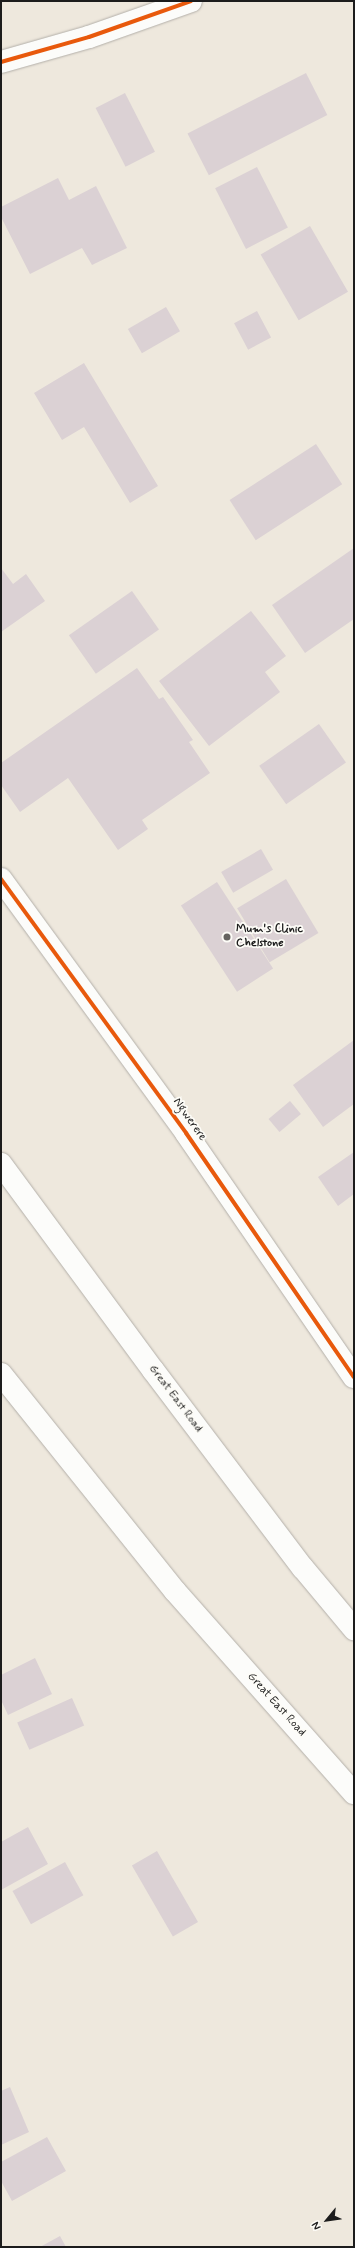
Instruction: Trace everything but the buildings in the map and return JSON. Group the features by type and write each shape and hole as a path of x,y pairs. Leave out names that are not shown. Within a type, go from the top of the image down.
{"main road":[{"path":"1,62 89,37 191,1"},
{"name":"Ngwerere","path":"1,879 186,1134 354,1377"},
{"name":"Great East Road","path":"1,1164 171,1395 303,1568 354,1630"},
{"name":"Great East Road","path":"1,1374 175,1592 354,1793"}],"cycle path":[{"path":"1,62 89,37 191,1"},
{"path":"1,879 186,1133 354,1377"}],"place":[{"name":"Mum's Clinic Chelstone","path":"227,937"}]}
